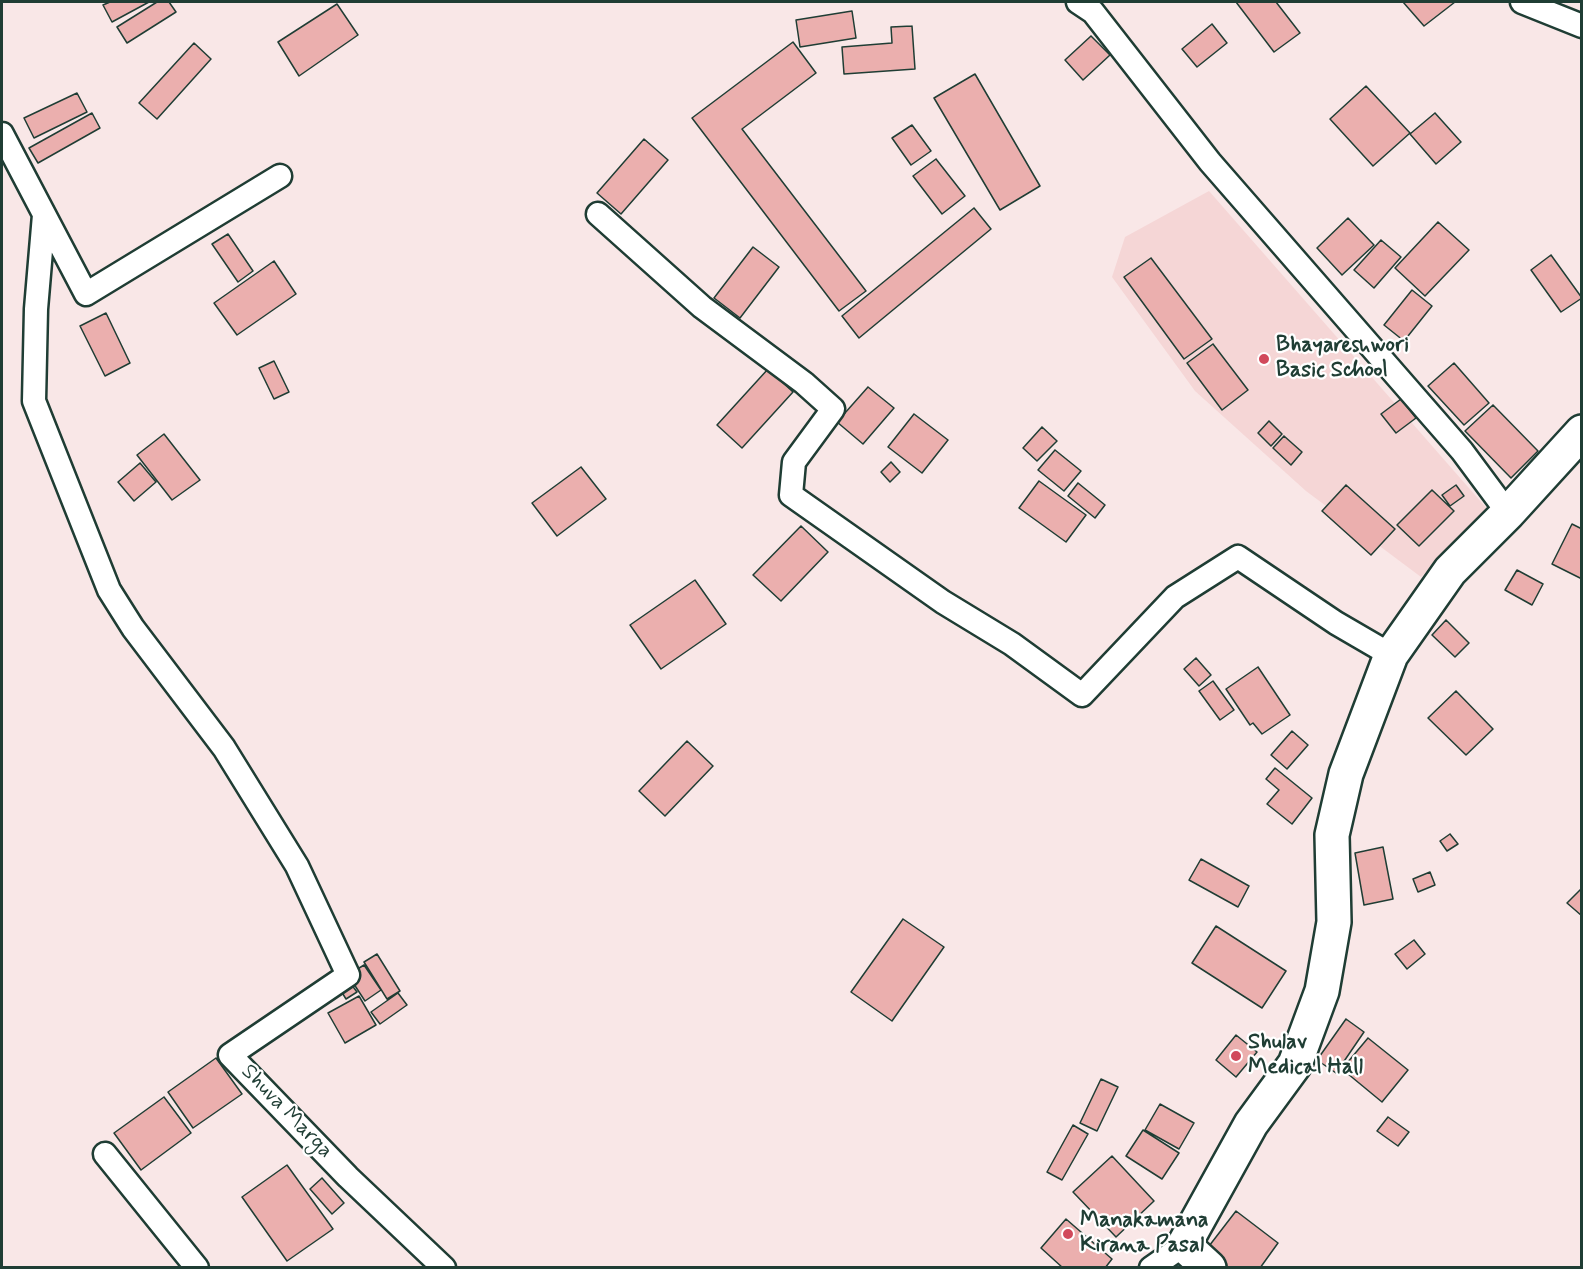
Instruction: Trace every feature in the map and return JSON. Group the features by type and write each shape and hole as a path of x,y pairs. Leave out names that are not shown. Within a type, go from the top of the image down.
{"main road":[{"path":"1209,1268 1184,1245 1251,1124 1295,1064 1322,992 1334,922 1332,834 1346,774 1390,655 1450,571 1508,513 1581,432"}],"street":[{"path":"1078,2 1093,12 1210,162 1462,451 1508,513"},
{"path":"1522,2 1581,26"},
{"path":"2,134 86,294 280,176"},
{"path":"598,214 702,307 804,382 833,409 794,462 791,495 943,602 1012,644 1082,696 1175,597 1238,557 1336,623 1390,655"},
{"name":"Shuva Marga","path":"44,215 36,309 34,401 109,590 133,628 225,748 297,866 348,975 230,1055 434,1264"},
{"path":"105,1154 198,1268"},
{"path":"1151,1268 1184,1245"}],"shaded area":[{"name":"Bhayareshwori Basic School","path":"1209,191 1489,511 1421,577 1306,491 1195,391 1112,277 1125,237"}],"building":[{"path":"110,2 149,2 112,22 103,5"},
{"path":"157,2 169,2 176,12 127,43 117,27"},
{"path":"1236,2 1276,2 1300,33 1274,52"},
{"path":"1403,2 1455,2 1424,26"},
{"path":"337,4 358,35 299,76 278,42"},
{"path":"852,11 856,38 800,47 796,20"},
{"path":"1212,24 1227,43 1197,67 1182,49"},
{"path":"912,26 915,69 844,74 842,47 892,43 891,27"},
{"path":"1091,36 1110,55 1083,80 1065,60"},
{"path":"793,42 816,73 742,129 866,291 839,311 692,118"},
{"path":"194,43 211,59 157,119 139,103"},
{"path":"975,74 1040,186 1000,210 934,98"},
{"path":"1366,86 1410,133 1373,166 1330,119"},
{"path":"77,93 87,112 34,138 24,118"},
{"path":"92,113 100,128 38,163 29,148"},
{"path":"1435,113 1461,142 1436,164 1410,134"},
{"path":"912,125 931,151 911,165 892,138"},
{"path":"644,139 668,160 621,214 597,193"},
{"path":"936,159 965,196 942,214 913,176"},
{"path":"974,208 991,229 859,338 842,316"},
{"path":"1348,218 1374,245 1342,275 1317,248"},
{"path":"1438,222 1469,250 1425,296 1395,268"},
{"path":"228,234 253,271 238,282 212,244"},
{"path":"1381,240 1401,257 1374,288 1354,270"},
{"path":"753,247 779,267 740,318 714,298"},
{"path":"1551,255 1582,298 1561,312 1531,270"},
{"path":"1151,258 1212,339 1184,359 1124,277"},
{"path":"274,261 296,294 237,335 214,303"},
{"path":"1412,290 1432,306 1404,341 1384,325"},
{"path":"106,313 130,363 105,376 80,326"},
{"path":"1213,344 1248,390 1222,410 1187,363"},
{"path":"274,361 289,392 274,399 259,368"},
{"path":"1454,363 1489,403 1464,425 1428,386"},
{"path":"768,369 793,392 742,448 717,425"},
{"path":"868,387 894,408 863,444 837,422"},
{"path":"1401,399 1416,418 1396,433 1381,414"},
{"path":"1493,405 1538,451 1511,478 1465,431"},
{"path":"914,414 948,440 922,473 888,447"},
{"path":"1269,421 1282,434 1271,446 1258,433"},
{"path":"1042,427 1057,441 1037,461 1023,448"},
{"path":"164,434 200,480 172,500 137,455"},
{"path":"1284,436 1302,452 1291,465 1273,448"},
{"path":"1055,450 1081,471 1064,491 1038,470"},
{"path":"891,462 900,472 890,482 881,472"},
{"path":"140,463 156,482 134,501 118,482"},
{"path":"581,467 606,499 557,536 532,503"},
{"path":"1039,481 1086,515 1066,542 1019,508"},
{"path":"1078,483 1105,505 1095,518 1068,496"},
{"path":"1346,485 1395,529 1371,555 1322,511"},
{"path":"1456,485 1464,496 1450,506 1442,495"},
{"path":"1432,490 1454,511 1419,546 1397,525"},
{"path":"1572,524 1582,529 1582,579 1552,564"},
{"path":"801,526 828,552 781,601 753,575"},
{"path":"1517,570 1543,584 1532,605 1505,590"},
{"path":"695,580 726,624 661,669 630,625"},
{"path":"1446,620 1469,643 1455,657 1432,635"},
{"path":"1196,658 1211,675 1199,686 1184,669"},
{"path":"1258,667 1290,715 1262,734 1253,723 1250,725 1226,689"},
{"path":"1213,681 1234,710 1220,720 1199,691"},
{"path":"1456,691 1493,729 1466,755 1428,718"},
{"path":"1292,731 1308,745 1287,769 1271,755"},
{"path":"687,741 713,766 665,816 639,791"},
{"path":"1275,768 1312,798 1292,824 1267,804 1279,790 1266,779"},
{"path":"1450,834 1458,844 1447,851 1440,841"},
{"path":"1383,847 1393,899 1364,905 1355,853"},
{"path":"1201,859 1249,886 1238,907 1189,880"},
{"path":"1430,872 1435,885 1418,892 1413,879"},
{"path":"1582,888 1582,916 1567,903"},
{"path":"903,919 944,947 892,1021 851,992"},
{"path":"1216,926 1286,971 1262,1008 1192,963"},
{"path":"1414,940 1425,954 1407,969 1395,954"},
{"path":"377,954 400,991 387,999 364,962"},
{"path":"364,965 381,990 365,1001 348,975"},
{"path":"348,980 357,992 346,999 338,986"},
{"path":"398,993 407,1005 380,1024 371,1012"},
{"path":"359,996 376,1025 345,1043 328,1013"},
{"path":"1346,1019 1364,1032 1336,1073 1317,1060"},
{"name":"Shulav Medical Hall","path":"1236,1035 1257,1052 1236,1077 1216,1060"},
{"path":"1368,1038 1408,1070 1382,1102 1342,1069"},
{"path":"216,1058 242,1094 193,1128 168,1092"},
{"path":"1101,1079 1118,1087 1097,1131 1080,1123"},
{"path":"164,1097 191,1133 141,1170 114,1133"},
{"path":"1160,1104 1194,1123 1179,1149 1145,1130"},
{"path":"1388,1117 1409,1132 1398,1146 1377,1131"},
{"path":"1073,1125 1088,1134 1062,1180 1047,1172"},
{"path":"1143,1130 1179,1153 1162,1179 1126,1156"},
{"path":"1112,1156 1154,1201 1116,1237 1073,1192"},
{"path":"287,1165 333,1229 287,1261 242,1197"},
{"path":"322,1178 344,1203 332,1214 310,1189"},
{"path":"1236,1211 1278,1243 1260,1268 1229,1268 1206,1250"},
{"name":"Manakamana Kirana Pasal","path":"1066,1219 1112,1259 1105,1268 1063,1268 1041,1248"}],"waterway":[{"path":"1179,1264 1182,1268"}],"place":[{"name":"Bhayareshwori Basic School","path":"1264,359"},
{"name":"Shulav Medical Hall","path":"1236,1056"},
{"name":"Manakamana Kirana Pasal","path":"1068,1234"}]}
